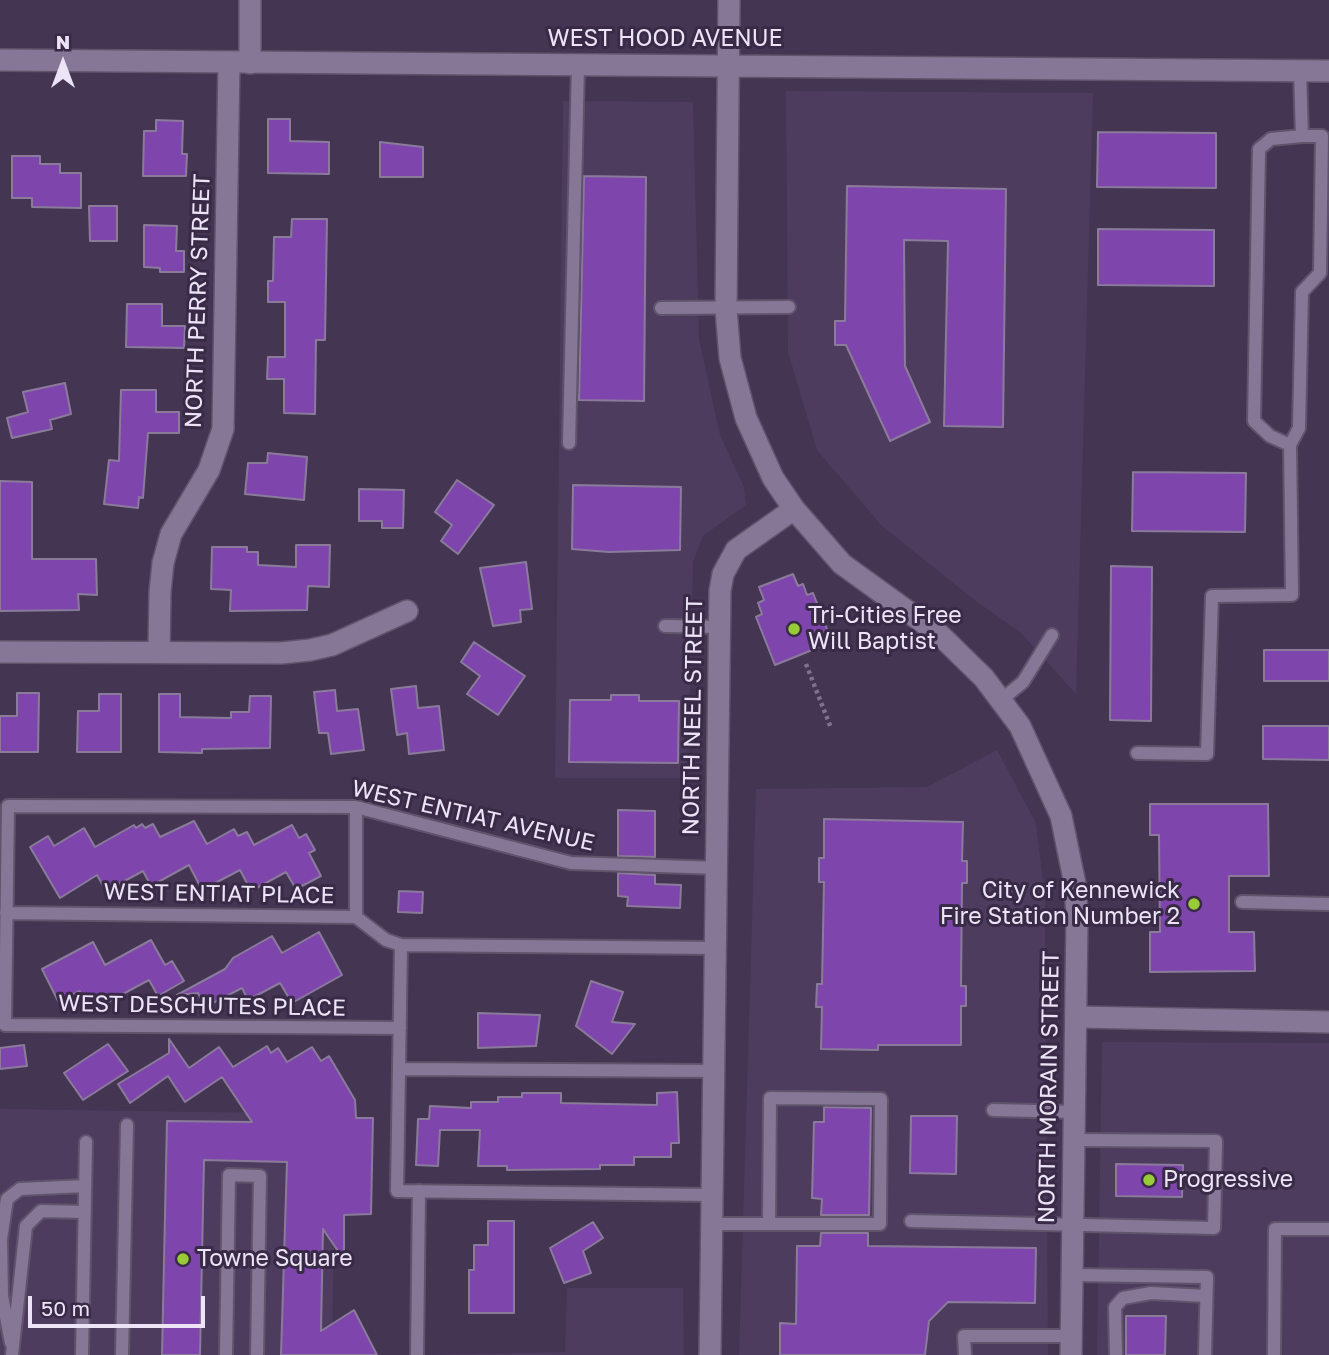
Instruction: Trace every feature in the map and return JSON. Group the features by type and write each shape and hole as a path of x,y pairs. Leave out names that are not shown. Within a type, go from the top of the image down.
{"street":[{"name":"NORTH PERRY STREET","path":"159,652 160,592 163,563 171,534 209,470 223,429 239,62 250,0"},
{"path":"729,0 726,309 730,358 746,418 773,478 794,509"},
{"name":"WEST HOOD AVENUE","path":"0,60 1329,71"},
{"name":"NORTH NEEL STREET","path":"710,1355 720,591 729,558 747,541 794,509"},
{"name":"NORTH MORAIN STREET","path":"794,509 842,564 939,634 978,671 1001,700 1036,757 1054,797 1067,838 1076,906 1071,1345"},
{"path":"0,652 310,650 342,641 407,611"},
{"path":"1076,1017 1329,1022"}],"lane":[{"path":"569,443 578,65"},
{"path":"1300,71 1302,136"},
{"path":"1137,753 1207,754 1212,596 1292,595 1290,445 1298,428 1302,292 1320,273 1322,136 1271,139 1259,149 1254,421 1270,436 1290,445"},
{"path":"661,308 789,307"},
{"path":"665,626 720,627"},
{"path":"1001,700 1023,682 1052,635"},
{"name":"WEST ENTIAT AVENUE","path":"6,913 8,806 356,807 571,863 718,868"},
{"path":"356,807 356,917"},
{"path":"1242,902 1329,904"},
{"name":"WEST ENTIAT PLACE","path":"6,913 356,917 386,940 401,945 717,948"},
{"name":"WEST DESCHUTES PLACE","path":"6,913 5,1025 400,1028"},
{"path":"401,945 397,1191 713,1195"},
{"path":"400,1069 715,1071"},
{"path":"713,1224 880,1224 881,1099 770,1098 769,1223"},
{"path":"993,1110 1075,1112"},
{"path":"122,1355 127,1125"},
{"path":"911,1221 1214,1228 1216,1141 1075,1140"},
{"path":"82,1355 86,1142"},
{"path":"226,1355 229,1175 260,1176 257,1355"},
{"path":"11,1349 2,1296 1,1239 7,1199 20,1189 85,1186"},
{"path":"417,1355 419,1191"},
{"path":"11,1349 19,1307 26,1226 41,1211 84,1212"},
{"path":"1274,1354 1275,1228 1329,1228"},
{"path":"1072,1275 1207,1277 1205,1355"},
{"path":"1116,1355 1115,1307 1123,1298 1150,1293 1206,1296"},
{"path":"965,1355 964,1336 1071,1345"}],"path":[{"path":"806,664 831,728"}],"shaded area":[{"path":"786,91 1093,93 1076,694 1020,632 977,602 882,526 817,450 788,352"},
{"path":"563,101 693,102 699,339 720,435 744,487 746,505 703,536 693,562 688,778 555,778"},
{"path":"997,750 1036,823 1045,900 1048,1355 739,1355 756,789 927,787"},
{"path":"1102,1042 1329,1043 1329,1355 1097,1355"},
{"path":"0,1109 336,1114 332,1355 0,1355"},
{"path":"567,1288 683,1288 684,1355 431,1355 565,1352"}],"building":[{"path":"268,119 290,119 290,141 329,142 329,174 268,173"},
{"path":"156,120 183,121 182,154 187,154 186,176 143,176 144,131 156,131"},
{"path":"1098,132 1216,133 1216,188 1097,187"},
{"path":"380,142 423,147 423,177 380,177"},
{"path":"12,156 40,156 40,164 60,164 60,173 81,173 81,208 32,207 32,198 12,198"},
{"path":"584,176 646,177 644,401 579,400"},
{"path":"847,186 1006,189 1003,427 944,426 948,241 904,240 905,366 930,422 890,441 846,345 835,345 835,321 845,321"},
{"path":"89,206 117,206 117,241 90,241"},
{"path":"292,219 327,219 325,340 316,340 315,414 284,413 284,379 267,379 268,357 285,357 285,302 268,302 268,281 273,281 274,237 291,237"},
{"path":"144,225 177,226 176,251 184,251 184,272 160,272 160,268 144,267"},
{"path":"1098,229 1214,230 1214,286 1098,285"},
{"path":"127,304 162,304 162,326 185,326 184,348 126,347"},
{"path":"65,383 71,414 50,420 52,429 12,438 7,418 28,412 23,392"},
{"path":"121,390 156,390 156,412 179,412 179,433 148,433 143,498 139,497 138,508 104,504 109,460 119,461"},
{"path":"268,453 307,457 304,500 245,494 248,463 267,463"},
{"path":"1133,472 1246,473 1245,532 1132,531"},
{"path":"457,480 494,505 458,554 441,541 452,525 435,512"},
{"path":"0,481 32,482 32,559 96,559 97,595 78,594 79,610 0,611"},
{"path":"573,485 681,487 680,550 609,552 572,549"},
{"path":"359,489 404,490 403,528 382,528 382,521 359,521"},
{"path":"296,545 330,545 329,587 308,586 307,610 230,611 231,590 211,589 212,547 247,547 247,552 258,552 258,565 296,567"},
{"path":"526,562 532,609 520,610 521,622 493,626 480,568"},
{"path":"1111,566 1152,567 1151,721 1110,720"},
{"name":"Tri-Cities Free Will Baptist","path":"793,574 798,586 803,584 807,595 813,593 832,642 775,665 756,617 762,614 758,603 764,600 759,587"},
{"path":"474,642 525,676 498,715 467,694 480,676 461,662"},
{"path":"1264,650 1329,650 1329,681 1264,681"},
{"path":"416,686 418,708 439,706 444,750 409,754 407,733 397,735 391,689"},
{"path":"335,690 337,711 358,709 364,750 331,754 328,733 319,733 314,692"},
{"path":"17,693 39,693 38,752 0,752 0,716 17,716"},
{"path":"99,694 121,694 121,752 77,752 78,711 99,711"},
{"path":"159,694 180,694 180,717 231,718 231,712 249,712 250,696 271,696 270,748 202,749 202,753 159,752"},
{"path":"611,695 639,695 639,701 679,701 678,763 569,762 570,700 611,700"},
{"path":"1263,726 1329,726 1329,760 1263,759"},
{"name":"City of Kennewick Fire Station Number 2","path":"1150,804 1268,804 1269,876 1229,876 1229,932 1254,932 1255,971 1150,972 1150,932 1160,932 1159,835 1150,835"},
{"path":"618,810 655,811 655,857 618,856"},
{"path":"824,819 963,822 962,861 967,861 967,883 962,883 961,986 966,986 966,1006 961,1006 961,1045 878,1045 878,1050 821,1049 822,1007 816,1007 817,984 822,984 824,882 819,882 819,858 824,858"},
{"path":"194,821 207,844 234,829 238,836 247,832 254,845 292,825 299,838 306,834 315,850 309,853 321,876 296,889 286,872 251,891 240,870 202,890 189,865 151,886 143,871 106,891 97,875 60,898 30,847 48,836 54,846 84,828 95,847 134,825 136,828 142,824 145,828 153,824 160,837"},
{"path":"618,873 655,875 655,884 681,885 680,908 627,906 628,897 618,896"},
{"path":"399,891 423,892 422,913 398,912"},
{"path":"319,932 342,975 292,1003 280,983 248,1000 242,988 205,1007 198,993 177,995 225,969 233,958 272,936 282,953"},
{"path":"151,940 165,965 172,961 184,981 158,996 149,980 106,1003 80,1003 80,991 58,1001 42,969 93,942 105,965"},
{"path":"591,981 623,992 612,1022 635,1024 612,1054 576,1026"},
{"path":"478,1013 540,1015 536,1046 478,1048"},
{"path":"169,1039 189,1068 219,1047 233,1067 267,1046 271,1053 278,1048 287,1062 312,1047 321,1061 329,1056 355,1100 356,1118 373,1118 371,1214 344,1215 344,1260 323,1229 321,1331 354,1310 377,1355 281,1355 287,1162 204,1160 200,1355 162,1355 167,1121 252,1122 222,1077 185,1102 168,1076 130,1103 118,1084 169,1053"},
{"path":"108,1044 128,1071 83,1100 64,1073"},
{"path":"24,1045 27,1066 0,1069 0,1048"},
{"path":"677,1092 679,1143 671,1143 671,1157 634,1157 634,1165 600,1165 600,1169 507,1170 507,1166 478,1166 480,1130 440,1130 438,1166 416,1165 418,1119 429,1119 430,1106 471,1108 471,1102 498,1102 498,1097 522,1097 522,1093 561,1093 561,1103 657,1105 657,1093"},
{"path":"824,1107 871,1108 869,1215 821,1215 822,1199 812,1198 814,1122 824,1122"},
{"path":"911,1116 957,1116 956,1174 910,1173"},
{"name":"Progressive","path":"1116,1164 1183,1165 1182,1197 1116,1196"},
{"path":"488,1221 514,1221 514,1313 469,1313 469,1270 474,1270 474,1245 488,1245"},
{"path":"593,1222 603,1238 583,1251 591,1273 564,1283 550,1248"},
{"path":"821,1233 868,1233 868,1246 1036,1248 1035,1303 948,1302 929,1321 925,1355 780,1355 780,1323 796,1324 797,1246 820,1246"},
{"path":"1126,1316 1166,1316 1165,1355 1126,1355"}],"place":[{"name":"Tri-Cities Free Will Baptist","path":"794,629"},
{"name":"City of Kennewick Fire Station Number 2","path":"1194,904"},
{"name":"Progressive","path":"1149,1180"},
{"name":"Towne Square","path":"183,1259"}]}
